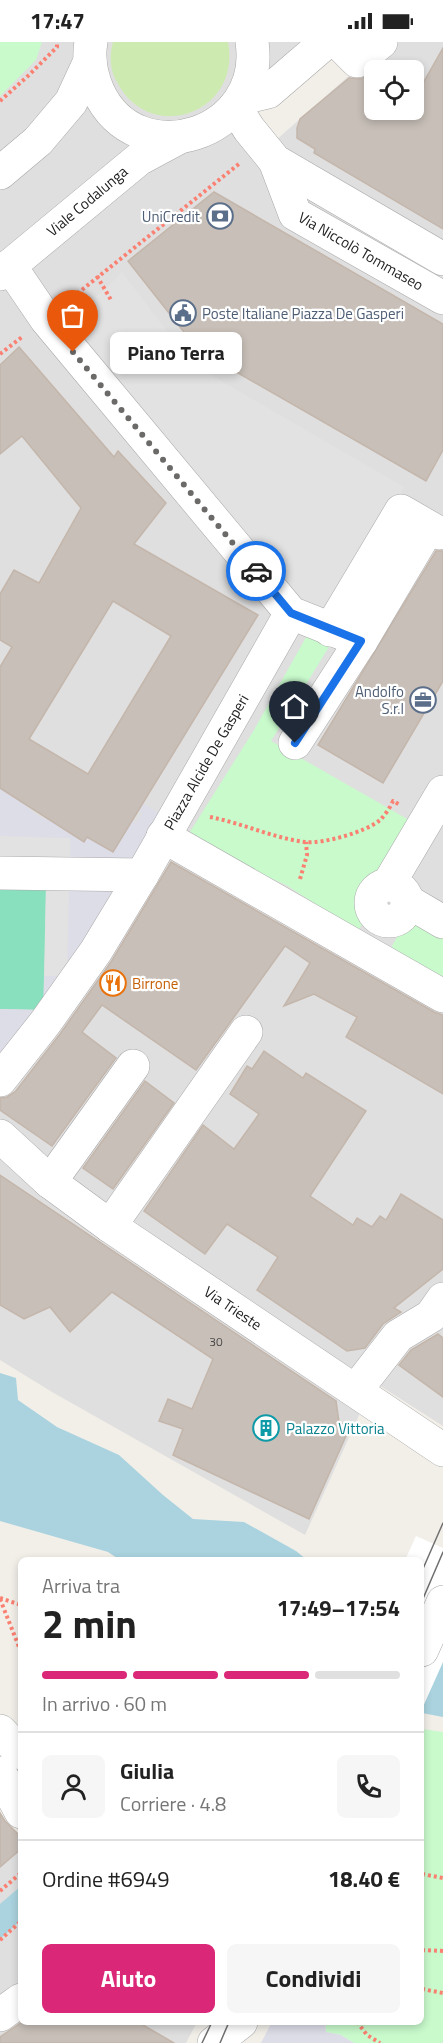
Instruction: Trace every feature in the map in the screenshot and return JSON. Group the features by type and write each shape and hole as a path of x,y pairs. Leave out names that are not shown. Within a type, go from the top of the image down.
{"street":[{"path":"90,52 93,80 101,97 112,112 143,133 162,137 180,137 205,131 216,125 239,103 249,84 253,68 252,42"},
{"path":"239,103 268,92 326,42"},
{"path":"338,42 357,61 381,42"},
{"path":"0,173 38,141 71,102 90,52"},
{"name":"Via Niccolò Tommaseo","path":"239,103 249,129 276,161 443,259"},
{"name":"Viale Codalunga","path":"5,270 96,192 139,159 180,137"},
{"name":"Via Niccolò Tommaseo","path":"276,161 295,214 443,298"},
{"path":"5,270 291,613 361,641"},
{"path":"295,743 361,641 438,531 401,511 330,630"},
{"name":"Piazza Alcide De Gasperi","path":"291,613 163,836 443,996"},
{"path":"397,893 426,820 443,792"},
{"path":"0,1080 45,1023 96,951 163,836"},
{"path":"0,873 142,875"},
{"path":"364,951 380,920 374,915 371,899 380,887 397,893 443,922"},
{"path":"110,1226 246,1032"},
{"path":"50,1182 134,1066"},
{"name":"Via Trieste","path":"0,1136 50,1182 110,1226 443,1450"},
{"path":"356,1390 398,1336 431,1317 443,1299"},
{"path":"424,1645 443,1602"},
{"path":"0,1731 18,1750"},
{"path":"0,1773 18,1806"},
{"path":"0,2015 18,2002"},
{"path":"214,2043 237,2025"},
{"path":"251,2043 257,2025"}],"path":[{"path":"0,101 57,47 57,42"},
{"path":"0,354 242,162"},
{"path":"97,276 111,300"},
{"path":"181,806 211,817 226,819 306,842 356,833 379,821 393,801 426,820"},
{"path":"285,905 302,875 307,855 306,842"},
{"path":"0,1598 18,1604"},
{"path":"0,1598 18,1644"},
{"path":"424,1874 443,1878"},
{"path":"0,1891 18,1876"},
{"path":"0,1940 18,1924"},
{"path":"424,1950 443,1951"},
{"path":"424,1989 443,1993"},
{"path":"359,2025 367,2036 380,2043"}],"shaded area":[{"path":"0,42 320,42 249,112 275,141 364,62 364,120 424,120 424,60 367,60 387,42 443,42 443,1426 374,1382 305,1535 52,1392 0,1360"},
{"path":"122,272 192,364 404,487 326,622 294,609 69,317 104,290"},
{"path":"0,788 32,808 31,811 44,819 47,814 113,852 132,821 136,823 142,813 138,810 143,803 163,816 139,859 70,860 70,838 0,836"},
{"path":"0,836 70,838 70,860 0,859"},
{"path":"46,887 69,887 68,976 44,976"},
{"path":"69,887 147,890 120,939 123,941 67,1007 0,1096 0,1009 43,1010 44,976 67,976"},
{"path":"0,1815 18,1842 18,2025 195,2025 186,2043 0,2043"},
{"path":"270,2025 325,2025 326,2032 341,2035 354,2043 261,2043"}],"green space":[{"path":"0,42 42,42 36,60 0,96"},
{"path":"113,42 228,42 229,67 221,87 208,103 190,113 170,116 150,113 132,102 117,82 111,63"},
{"path":"309,632 332,642 271,741 409,820 365,898 362,924 358,932 286,885 248,868 188,835 254,730"},
{"path":"0,886 46,887 44,1010 0,1009"},
{"path":"411,912 443,931 443,987 387,955"},
{"path":"424,1729 443,1732 443,2043 354,2043 341,2035 326,2032 325,2025 424,2025"}],"water":[{"path":"0,1373 16,1378 18,1400 57,1427 119,1455 193,1519 244,1522 303,1557 116,1557 108,1552 0,1521"},
{"path":"424,1588 443,1598 443,1717 424,1713"},
{"path":"18,1889 18,1923 0,1939 0,1904"}],"pier":[{"path":"416,1536 443,1548 443,1662 424,1705 424,1557 406,1557"}],"building":[{"path":"443,48 443,229 314,153 315,149 297,138 300,119 349,78 364,77 364,120 424,120 424,81"},
{"path":"214,192 443,324 443,450 426,481 198,350 128,261"},
{"path":"19,347 114,457 118,451 166,503 134,544 258,615 113,852 87,837 84,842 0,788 0,667 12,647 0,640 0,594 14,570 39,583 81,508 22,436 0,454 0,365","holes":["113,601 171,636 88,774 29,739"]},
{"path":"436,551 443,551 443,681 383,783 318,745"},
{"path":"171,862 443,1015 443,1094 346,1037 357,1017 314,994 284,1006 310,963 285,946 196,1070 102,1005 82,1032 116,1058 52,1146 0,1110 0,1098 15,1092 111,962"},
{"path":"264,1051 303,1078 306,1073 366,1111 310,1196 353,1225 357,1218 372,1227 380,1216 386,1220 401,1194 443,1220 443,1269 394,1308 401,1312 383,1324 365,1348 347,1351 257,1290 278,1257 227,1224 205,1254 144,1211 203,1125 234,1149 259,1114 230,1094 247,1066 252,1069"},
{"path":"145,1081 174,1103 113,1189 83,1168"},
{"path":"0,1175 336,1401 339,1422 350,1427 309,1519 173,1455 183,1429 159,1421 168,1399 192,1409 213,1359 112,1292 70,1332 50,1307 24,1319 0,1305"},
{"path":"438,1334 443,1338 443,1397 399,1365 411,1350"},
{"path":"0,1813 18,1834 18,1852 0,1867"},
{"path":"18,2025 143,2025 174,2043 0,2043 0,2037"}],"tram line":[{"path":"424,1566 443,1523"},
{"path":"424,1596 443,1552"},
{"path":"202,2043 211,2025"},
{"path":"220,2043 228,2025"}],"way so far":[{"path":"73,352 256,571"}],"place":[{"name":"UniCredit","path":"220,216"},
{"name":"Poste Italiane Piazza De Gasperi","path":"183,313"},
{"name":"Piano Terra","path":"73,352"},
{"name":"Andolfo S.r.l","path":"423,700"},
{"name":"Birrone","path":"113,983"},
{"name":"Palazzo Vittoria","path":"266,1428"}],"route":[{"path":"256,571 291,613 361,641 295,743"}]}
